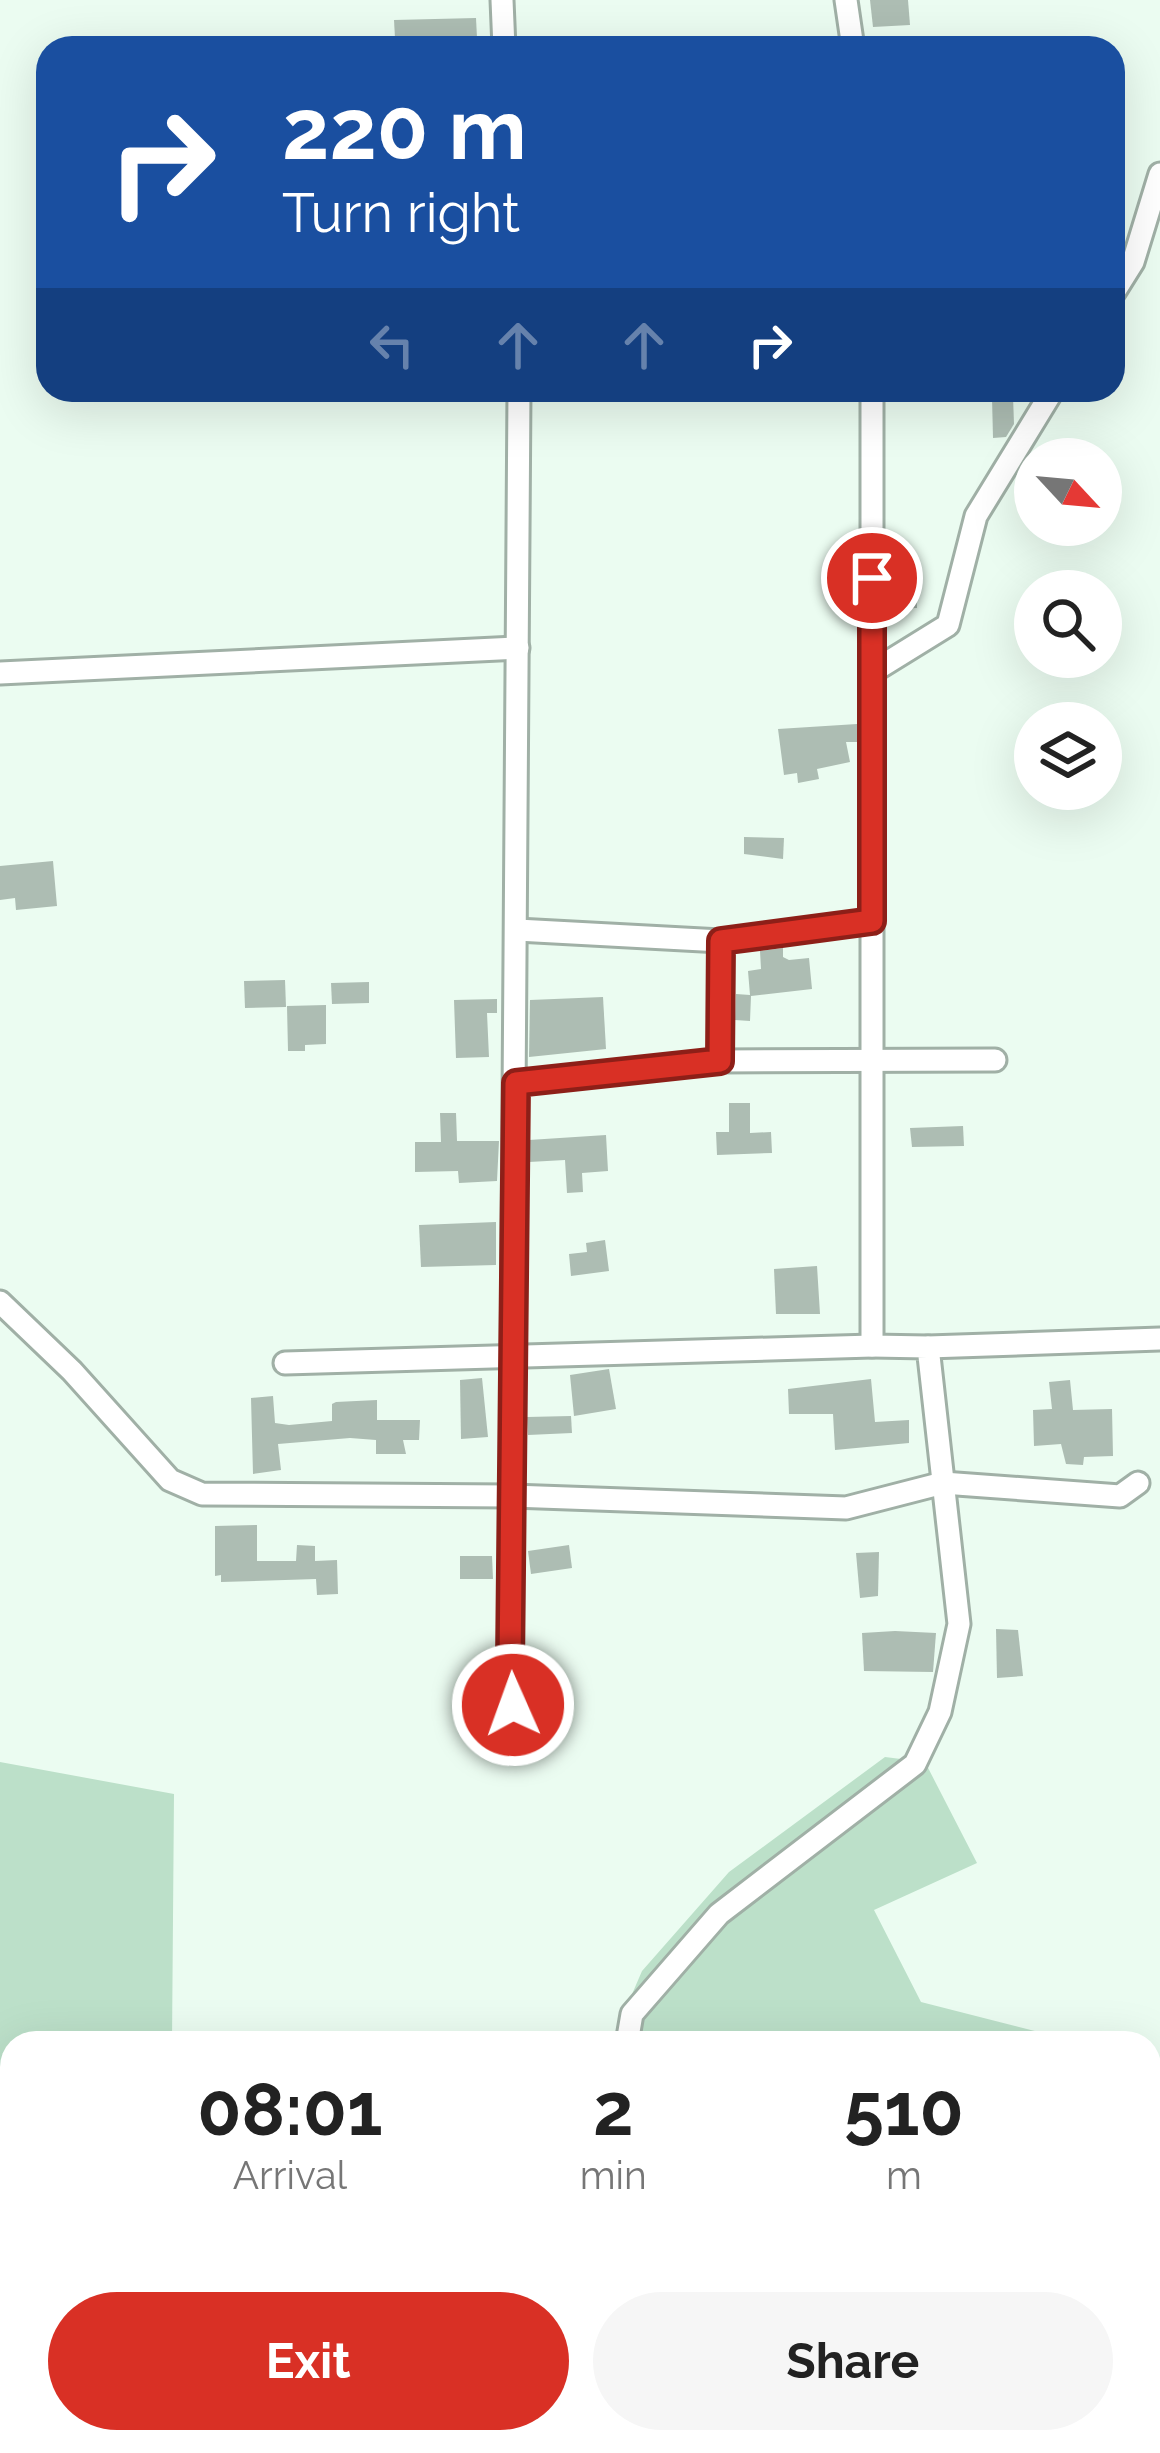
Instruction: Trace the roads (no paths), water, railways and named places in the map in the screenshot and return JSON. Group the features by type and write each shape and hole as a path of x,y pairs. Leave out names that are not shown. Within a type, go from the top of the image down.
{"street":[{"path":"502,0 504,36"},
{"path":"847,0 852,36"},
{"path":"1125,275 1160,174"},
{"path":"515,1744 510,1666 519,402"},
{"path":"872,402 872,1346"},
{"path":"872,672 948,626 976,516 1046,402"},
{"path":"0,673 518,648"},
{"path":"517,930 721,941 872,921"},
{"path":"720,1061 721,941"},
{"path":"516,1083 720,1061 995,1060"},
{"path":"0,1302 73,1371 170,1480 202,1494 512,1496 846,1508 944,1483 1120,1496 1138,1483"},
{"path":"285,1363 1160,1339"},
{"path":"629,2031 632,2014 719,1914 914,1764 940,1712 959,1624 928,1347"}]}
